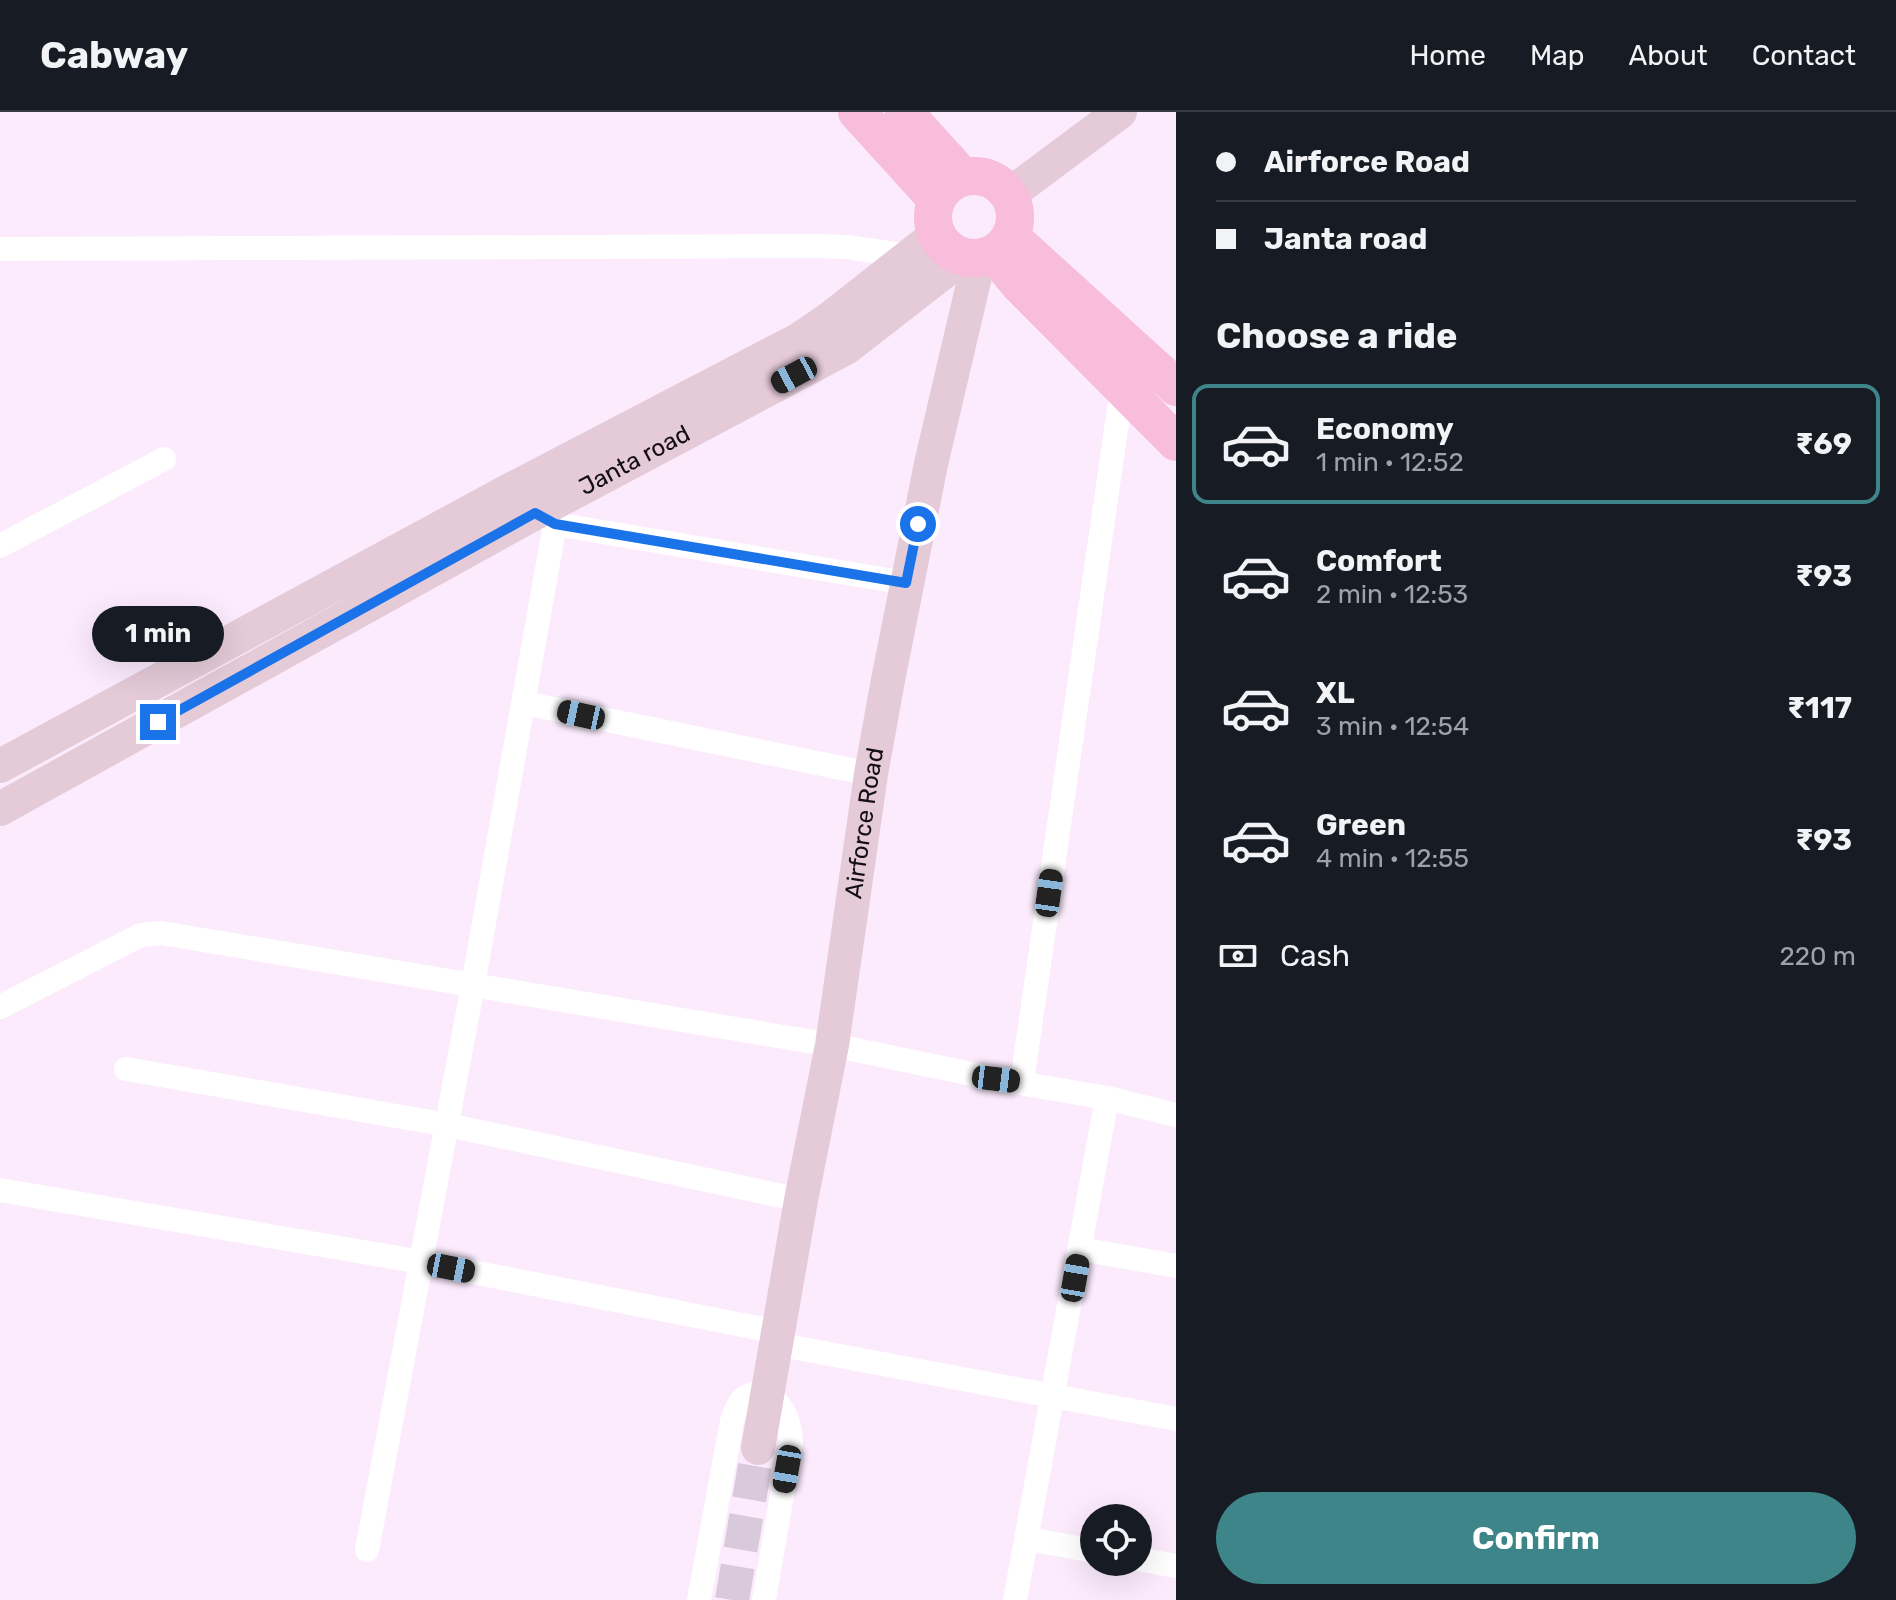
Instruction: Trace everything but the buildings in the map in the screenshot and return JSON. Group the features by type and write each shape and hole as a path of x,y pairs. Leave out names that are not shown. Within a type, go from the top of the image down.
{"main road":[{"path":"857,112 961,234 1018,283 1176,442"},
{"path":"904,112 961,234 1176,387"},
{"path":"1010,194 1120,112"},
{"path":"982,175 1000,183 1010,194 1016,222 961,234 982,175"},
{"name":"Janta road","path":"0,766 533,509 846,348 961,234"},
{"name":"Janta road","path":"0,809 533,509 961,234"},
{"name":"Airforce Road","path":"758,1448 801,1200 832,1045 871,774 931,464 961,234"}],"street":[{"path":"0,249 846,247 961,234"},
{"path":"1022,1082 1122,388"},
{"path":"0,546 164,459"},
{"path":"367,1550 524,703 533,509 906,583"},
{"path":"524,703 871,774"},
{"path":"0,1007 141,935 161,933 832,1045 1107,1098 1176,1115"},
{"path":"126,1069 448,1125 801,1200"},
{"path":"1015,1600 1107,1098"},
{"path":"0,1190 422,1262 1176,1419"},
{"path":"1080,1249 1176,1266"},
{"path":"699,1600 732,1421 738,1404 751,1393 767,1392 780,1405 789,1421 791,1442 764,1600"},
{"path":"1028,1539 1080,1548"},
{"path":"1152,1562 1176,1566"}],"tunnel":[{"path":"732,1600 758,1448"}],"route":[{"path":"158,722 535,513 555,524 906,583 918,524"}]}
